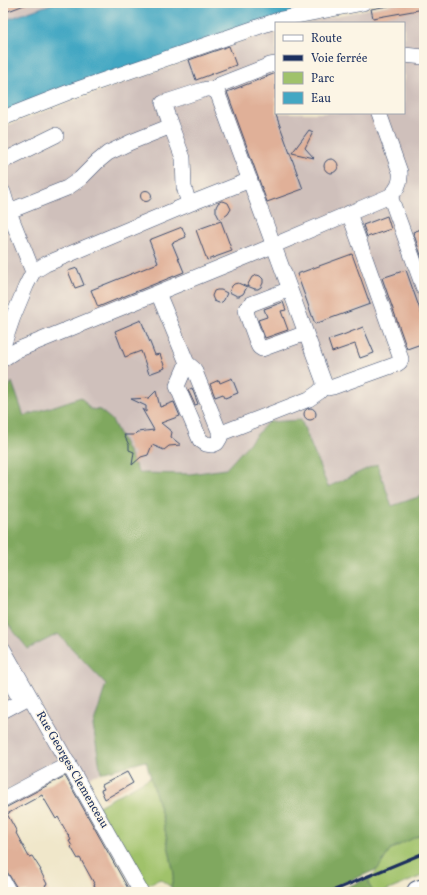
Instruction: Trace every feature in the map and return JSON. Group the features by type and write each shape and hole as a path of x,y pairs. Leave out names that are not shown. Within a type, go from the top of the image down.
{"highway":[{"path":"418,892 424,890"}],"street":[{"path":"3,118 69,92 281,19 363,3"},
{"path":"405,55 424,56"},
{"path":"214,90 218,85 275,64"},
{"path":"189,204 184,187 183,158 163,103 209,88 218,94 325,385 328,388 397,364 401,359 349,214"},
{"path":"3,359 17,350 390,196 394,192 401,177 379,114"},
{"path":"12,210 67,188 80,179 108,153 171,126"},
{"path":"3,161 56,135"},
{"path":"3,346 13,316 33,272 46,264 250,180"},
{"path":"3,192 9,212 33,272"},
{"path":"390,196 424,289"},
{"path":"290,289 251,304 246,309 247,315 259,348 262,349 306,333"},
{"path":"158,292 186,363 194,369 219,431 220,438 212,445 206,444 200,440 177,386 186,363"},
{"path":"219,434 309,399 319,392 325,385"},
{"name":"Rue Georges Clemenceau","path":"3,649 26,699 69,764 141,892"},
{"path":"3,668 26,699 3,711"},
{"path":"3,800 69,764"},
{"path":"3,881 9,892"}],"shaded area":[{"path":"3,3 54,3 3,21"},
{"path":"396,3 424,3 424,495 392,506 377,464 328,487 268,422 226,469 190,474 139,473 112,420 90,409 81,397 24,417 12,382 3,396 3,127 275,29 275,114 405,114 405,22 307,22"},
{"path":"3,618 28,649 58,634 106,684 93,726 101,773 75,782 64,761 3,793"}],"green space":[{"path":"12,382 24,416 81,397 90,409 100,410 112,420 139,473 190,474 226,469 268,422 301,420 328,487 377,464 392,506 424,495 424,833 391,849 378,869 323,892 174,892 171,887 174,874 163,820 146,761 101,773 93,726 106,684 58,634 28,649 3,618 3,396"},
{"path":"151,777 163,820 174,874 171,887 160,879 145,886 97,807"},
{"path":"424,833 424,875 384,892 373,892 368,883 391,849"},
{"path":"373,876 368,883 373,892 335,892"}],"water":[{"path":"54,3 338,3 280,22 275,22 275,24 3,113 3,21"}],"building":[{"path":"3,3 27,3 27,4 3,13"},
{"path":"406,3 424,3 424,9 373,18 371,9"},
{"path":"229,46 236,65 196,80 189,60"},
{"path":"275,73 275,114 303,189 267,202 227,92"},
{"path":"309,130 313,132 305,148 314,158 292,153"},
{"path":"331,159 336,161 338,166 336,171 331,173 326,171 324,166 326,161"},
{"path":"144,191 148,191 150,192 150,200 144,201 141,198 141,194"},
{"path":"221,201 228,203 231,209 228,214 220,220 216,212 216,207"},
{"path":"387,216 391,229 367,237 363,225"},
{"path":"221,221 232,251 207,260 196,230"},
{"path":"182,227 186,237 172,243 184,272 98,307 91,290 158,263 149,240"},
{"path":"424,228 424,261 423,261 413,232"},
{"path":"352,254 370,304 315,324 297,274"},
{"path":"77,268 84,285 75,288 68,271"},
{"path":"406,270 424,321 424,343 407,349 382,278"},
{"path":"257,275 263,279 261,287 255,289 247,286 252,277"},
{"path":"238,283 247,287 243,294 237,296 229,292 234,284"},
{"path":"217,290 227,293 224,300 219,303 214,301 212,296 214,291"},
{"path":"283,302 286,310 281,311 288,330 265,338 258,320 267,317 264,309"},
{"path":"141,320 155,355 160,354 165,368 149,374 141,351 125,357 115,331"},
{"path":"363,327 374,353 360,358 355,344 332,352 328,340"},
{"path":"232,378 238,393 225,398 223,394 215,397 210,384 219,380 220,383"},
{"path":"192,388 198,404 195,405 188,390"},
{"path":"156,391 160,407 174,402 180,416 161,423 172,432 171,437 181,445 169,446 164,450 152,445 148,455 141,457 132,465 134,452 129,450 129,445 124,435 134,435 137,432 154,430 142,409 146,412 146,406 131,399 149,398"},
{"path":"308,408 312,408 316,414 312,420 308,420 304,416 304,412"},
{"path":"127,772 133,783 105,799 101,790 104,789 102,785"},
{"path":"65,776 130,892 97,892 95,885 80,858 78,859 71,847 72,846 69,841 71,840 58,817 56,819 42,795 7,814 29,857 32,856 41,870 47,884 45,885 49,892 18,892 3,865 3,808"}],"railway":[{"path":"330,892 424,853"}]}
